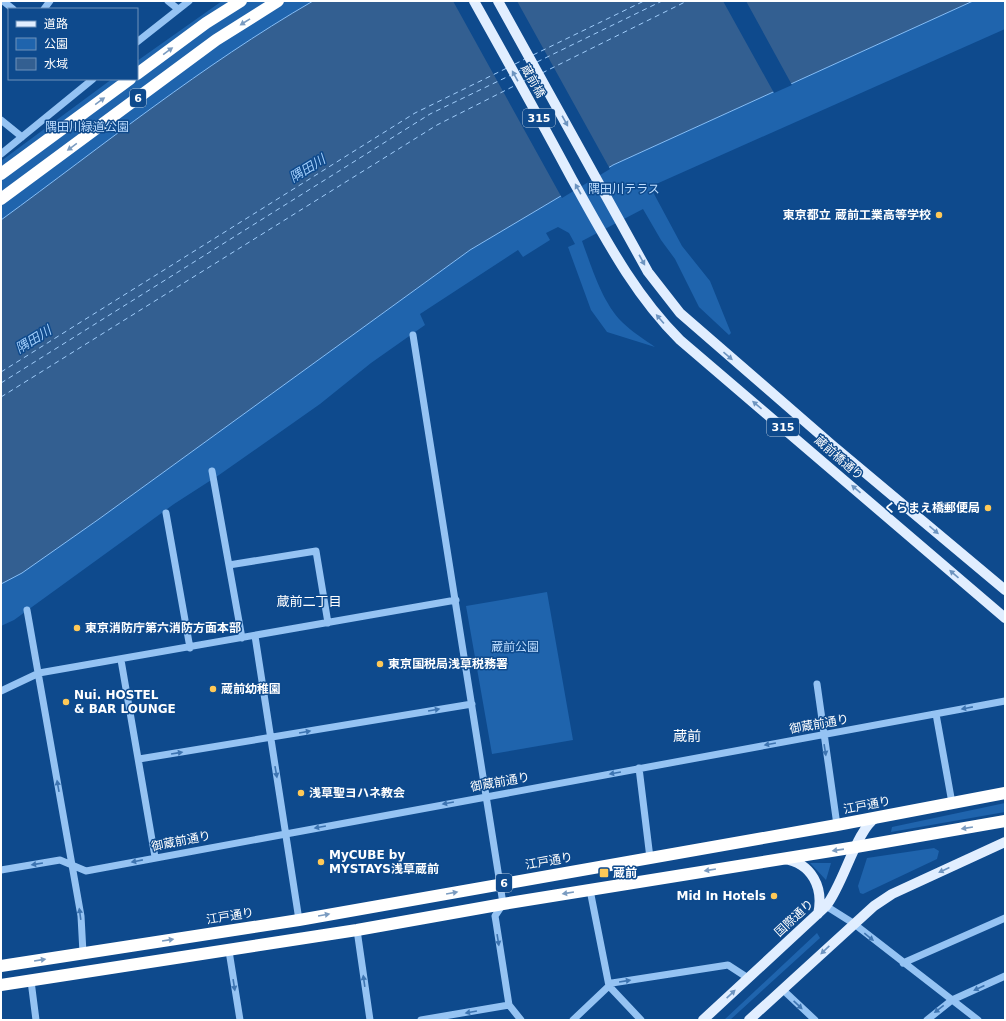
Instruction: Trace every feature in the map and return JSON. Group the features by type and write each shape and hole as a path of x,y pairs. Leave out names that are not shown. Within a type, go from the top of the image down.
{"highway":[{"name":"6","path":"138,73 206,23 241,1"},
{"name":"6","path":"1,199 216,40 278,1"},
{"name":"6","path":"1,174 129,80"},
{"name":"江戸通り","path":"1,966 299,920 837,825 1005,793"},
{"name":"6","path":"1,985 229,951 1005,821"}],"main road":[{"name":"蔵前橋","path":"474,1 604,236"},
{"name":"蔵前橋","path":"498,1 623,226"},
{"name":"蔵前橋通り","path":"623,226 648,272 680,313 826,440 1005,590"},
{"name":"蔵前橋通り","path":"604,236 639,294 659,319 680,340 1005,618"},
{"name":"国際通り","path":"703,1020 826,906 834,896 867,826 871,821 878,817"},
{"path":"749,1020 853,923 892,894 1005,842"},
{"path":"775,859 796,862 812,874 820,893 818,914"}],"street":[{"path":"3,1 13,8"},
{"path":"168,1 178,9"},
{"path":"138,41 189,1"},
{"path":"1,154 91,80"},
{"path":"1,120 22,137"},
{"path":"413,335 503,904 495,916 509,1005 521,1020"},
{"path":"212,471 242,638"},
{"path":"166,513 190,648"},
{"path":"229,565 316,551 328,623"},
{"path":"1,691 39,673 190,648 456,600"},
{"path":"27,610 81,916 83,953"},
{"path":"255,636 299,920"},
{"path":"121,660 155,858"},
{"path":"817,684 823,735 837,825"},
{"name":"御蔵前通り","path":"1,870 60,860 86,870 1005,701"},
{"path":"139,759 472,704"},
{"path":"936,714 952,803"},
{"path":"639,768 650,858"},
{"path":"590,890 609,986 640,1020"},
{"path":"826,906 853,923 978,1020"},
{"path":"903,963 1005,918"},
{"path":"356,930 370,1020"},
{"path":"229,951 240,1020"},
{"path":"573,1020 612,983 728,965 748,978"},
{"path":"927,1020 952,1000 1005,976"},
{"path":"32,981 36,1020"},
{"path":"782,989 815,1020"},
{"path":"421,1020 509,1005"}],"green space":[{"name":"隅田川緑道公園","path":"222,1 313,1 272,26 192,79 1,220 1,161 111,80 138,80 138,60"},
{"name":"隅田川テラス","path":"973,1 1005,1 1005,29 654,185 653,192 682,246 710,281 731,333 729,335 699,307 675,259 661,240 643,209 582,241 598,284 615,314 630,329 655,347 607,332 591,310 568,247 575,244 569,233 558,227 546,233 550,240 523,257 518,250 420,314 425,325 371,363 320,404 219,475 174,504 14,620 1,626 1,584 22,572 99,519 470,250 613,165"},
{"name":"蔵前公園","path":"547,592 573,740 492,754 466,606"},
{"path":"1005,803 1005,812 891,832 892,827"},
{"path":"934,848 939,851 937,859 863,894 860,893 858,886 867,858"},
{"path":"810,863 831,863 826,880"},
{"path":"817,933 820,938 730,1020 724,1020"}],"water":[{"name":"隅田川","path":"313,1 973,1 613,165 470,250 99,519 22,573 1,584 1,220 192,79 272,26"}],"pier":[{"path":"453,1 517,1 610,169 562,198"},
{"path":"723,1 746,1 792,85 774,93"}],"ferry route":[{"path":"533,55 644,1"},
{"path":"537,62 662,1"},
{"path":"542,73 687,1"},
{"path":"515,64 525,59"},
{"path":"519,71 529,66"},
{"path":"1,372 415,113 507,68"},
{"path":"1,383 430,114 511,75"},
{"path":"524,81 534,77"},
{"path":"1,397 437,125 516,85"}],"place":[{"name":"東京都立 蔵前工業高等学校","path":"939,215"},
{"name":"くらまえ橋郵便局","path":"988,508"},
{"name":"東京消防庁第六消防方面本部","path":"77,628"},
{"name":"東京国税局浅草税務署","path":"380,664"},
{"name":"蔵前幼稚園","path":"213,689"},
{"name":"Nui. HOSTEL & BAR LOUNGE","path":"66,702"},
{"name":"浅草聖ヨハネ教会","path":"301,793"},
{"name":"MyCUBE by MYSTAYS浅草蔵前","path":"321,862"},
{"name":"蔵前","path":"604,873"},
{"name":"Mid In Hotels","path":"774,896"}],"district":[{"name":"蔵前二丁目","path":"309,601"},
{"name":"蔵前","path":"687,736"}]}
